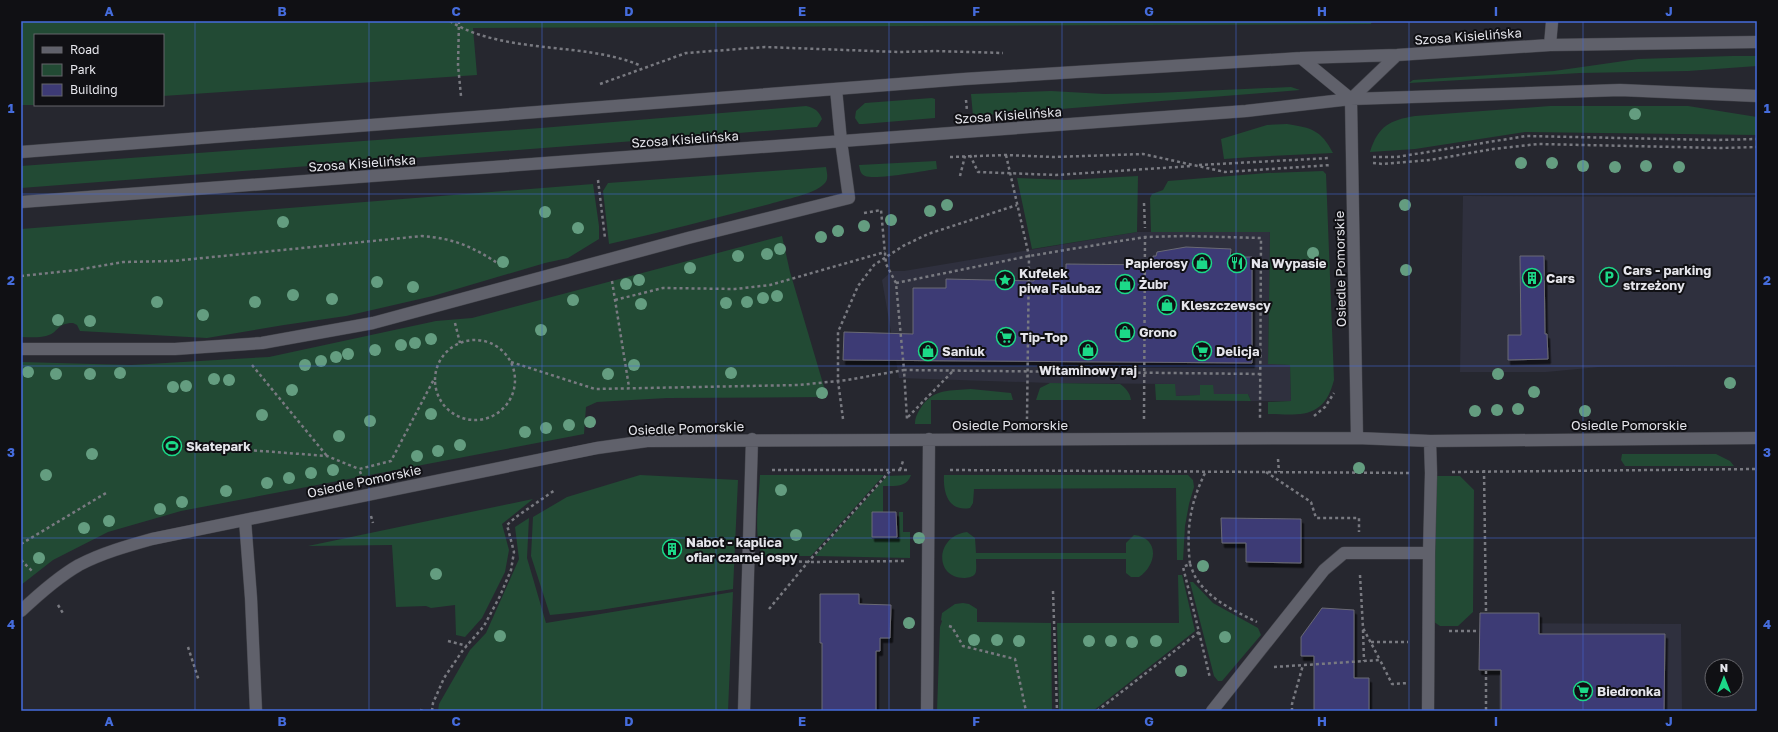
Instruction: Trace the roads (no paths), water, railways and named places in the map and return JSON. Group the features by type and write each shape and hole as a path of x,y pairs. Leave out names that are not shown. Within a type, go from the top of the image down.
{"street":[{"path":"1550,45 1552,22"},
{"name":"Szosa Kisielińska","path":"21,152 964,79 1302,58 1396,55 1550,45 1757,42"},
{"path":"1302,58 1351,99 1396,55"},
{"path":"21,349 175,349 262,343 373,323 608,259 784,213 849,198 836,89"},
{"name":"Szosa Kisielińska","path":"21,202 1246,111 1351,99 1620,90 1757,96"},
{"name":"Osiedle Pomorskie","path":"1351,99 1357,438"},
{"name":"Osiedle Pomorskie","path":"21,611 46,588 78,566 109,552 152,539 605,446 648,441 752,439 1357,438 1430,441 1757,438"},
{"path":"744,711 752,439"},
{"path":"927,711 929,439"},
{"path":"1428,711 1431,473 1430,441"},
{"path":"245,520 252,598 256,711"},
{"path":"1214,708 1324,570 1344,553 1429,553"}],"place":[{"name":"Papierosy","path":"1202,263"},
{"name":"Na Wypasie","path":"1237,263"},
{"name":"Cars - parking strzeżony","path":"1609,277"},
{"name":"Cars","path":"1532,278"},
{"name":"Kufelek piwa Falubaz","path":"1005,280"},
{"name":"Żubr","path":"1125,284"},
{"name":"Kleszczewscy","path":"1167,305"},
{"name":"Grono","path":"1125,332"},
{"name":"Tip-Top","path":"1006,337"},
{"name":"Witaminowy raj","path":"1088,350"},
{"name":"Saniuk","path":"928,351"},
{"name":"Delicja","path":"1202,351"},
{"name":"Skatepark","path":"172,446"},
{"name":"Nabot - kaplica ofiar czarnej ospy","path":"672,549"},
{"name":"Biedronka","path":"1583,691"}]}
